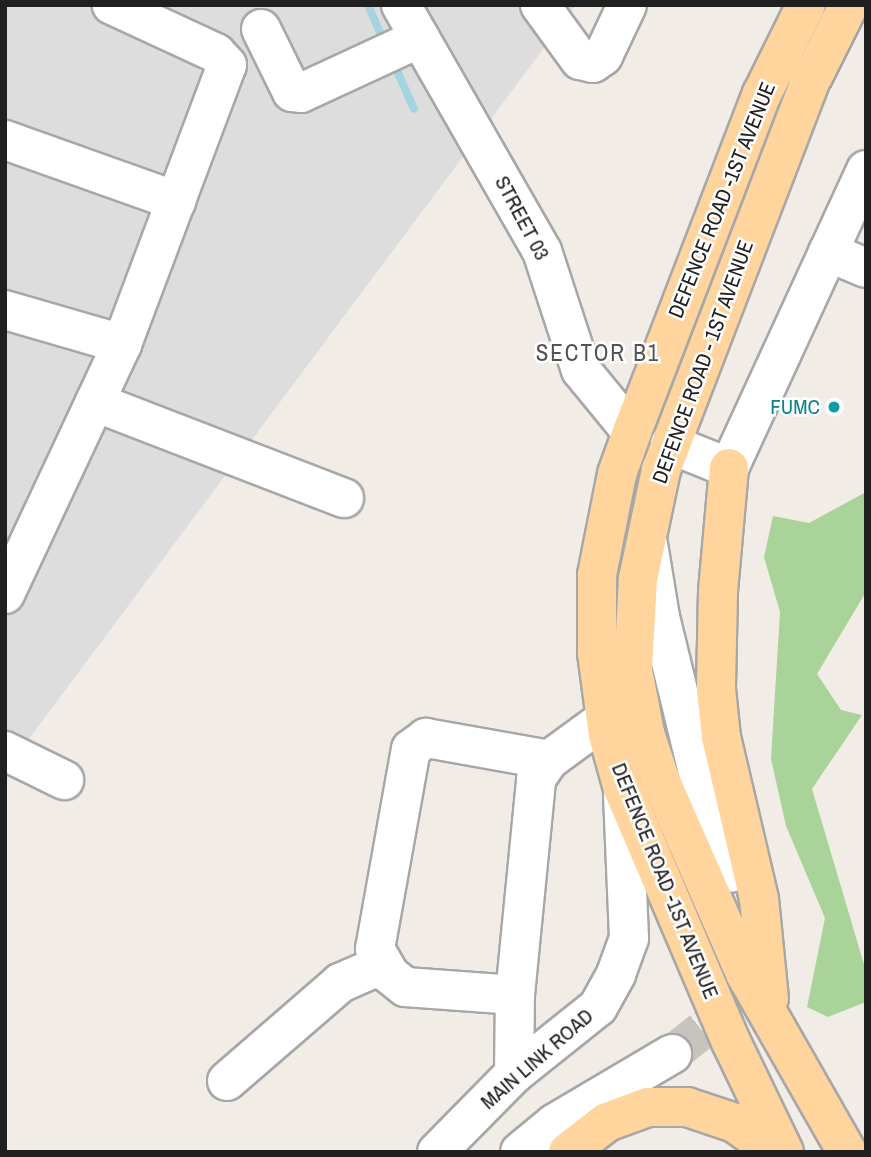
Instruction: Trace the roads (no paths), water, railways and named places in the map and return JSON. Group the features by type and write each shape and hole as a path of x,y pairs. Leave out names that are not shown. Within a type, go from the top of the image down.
{"main road":[{"name":"DEFENCE ROAD -1ST AVENUE","path":"783,1152 731,1042 623,789 605,719 597,653 597,575 617,474 632,432 762,94 806,5"},
{"name":"DEFENCE ROAD - 1ST AVENUE","path":"847,1152 745,974 683,833 645,733 633,670 638,579 670,443 810,82 849,5"},
{"path":"729,468 718,591 716,689 721,737 759,899 765,979 774,1025"},
{"path":"568,1152 607,1122 648,1107 687,1107 735,1123 775,1152"}],"street":[{"path":"5,594 122,344 227,65 216,53 112,5"},
{"name":"STREET 03","path":"401,5 399,49 542,251 581,370 632,432"},
{"path":"540,5 580,60 593,63 603,56 627,5"},
{"path":"261,29 292,92 329,83 399,49"},
{"path":"5,140 176,201"},
{"path":"670,443 729,468 866,170"},
{"path":"828,252 866,268"},
{"path":"5,310 122,344"},
{"path":"95,402 344,498"},
{"path":"647,539 660,617 697,769 731,873"},
{"path":"514,1074 515,995 536,779 549,760 605,719"},
{"path":"515,995 405,987 383,964 375,949 411,749 426,738 549,760"},
{"path":"5,751 64,780"},
{"name":"MAIN LINK ROAD","path":"437,1152 514,1074 598,1007 616,974 629,938 631,887 623,789"},
{"path":"227,1081 340,983 383,964"},
{"path":"520,1152 555,1123 672,1054"}],"waterway":[{"path":"368,5 385,44"},
{"path":"393,62 414,109"}],"tunnel":[{"path":"672,1054 710,1024 727,999 736,974 743,947 731,873"}],"place":[{"name":"FUMC","path":"834,407"}],"district":[{"name":"SECTOR B1","path":"598,353"}]}
